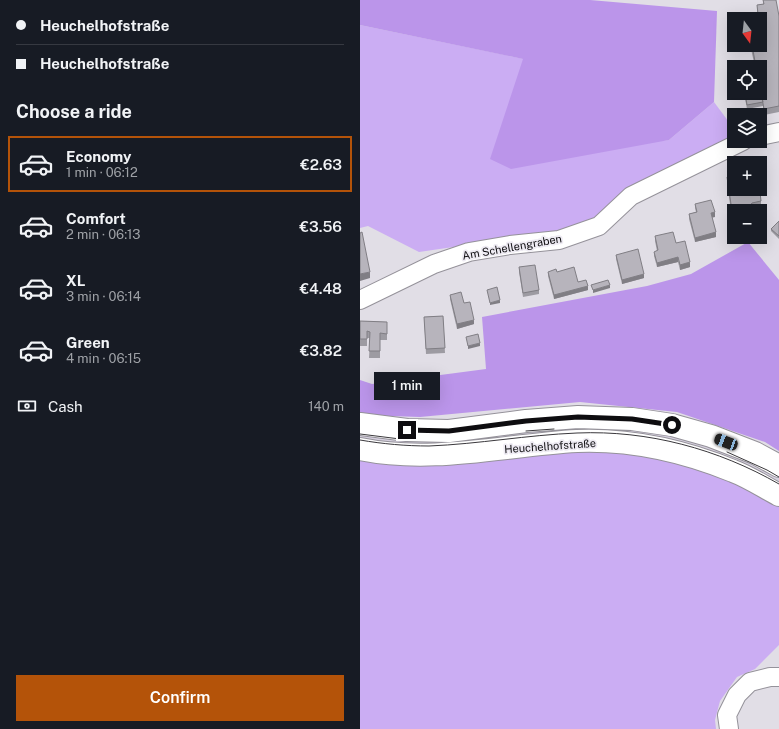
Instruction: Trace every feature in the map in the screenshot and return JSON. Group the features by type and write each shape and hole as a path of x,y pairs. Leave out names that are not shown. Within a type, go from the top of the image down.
{"main road":[{"path":"360,424 407,430 449,431 526,421 578,417 632,419 672,425 711,436 755,453 779,466"},
{"name":"Heuchelhofstraße","path":"360,449 398,454 431,454 461,453 578,441 634,443 676,452 734,471 779,495"}],"street":[{"path":"767,135 779,132"},
{"name":"Am Schellengraben","path":"360,300 434,264 462,254 510,245 559,240 599,226 631,196 729,148"},
{"path":"729,729 727,715 737,695 750,682 770,677 779,677"}],"shaded area":[{"path":"360,0 590,0 717,11 714,102 669,140 511,169 490,159 523,59 360,25"},
{"path":"360,25 524,59 491,158 669,140 714,102 727,120 727,140 597,221 557,232 419,252 368,226 360,228"},
{"path":"744,244 750,244 779,280 779,451 765,442 677,412 580,402 420,417 360,415 360,380 372,384 486,369 482,317 647,286 691,274"},
{"path":"612,424 692,437 779,473 779,488 467,447 360,444 360,431"},
{"path":"581,448 690,462 779,503 779,645 755,669 737,677 720,701 715,720 716,729 360,729 360,456"}],"building":[{"path":"763,0 776,0 779,16 779,106 767,108 764,108 762,100 767,100 767,60 755,60 753,52 767,52 767,12 758,12 757,5 764,4"},
{"path":"746,100 763,100 763,102 747,105"},
{"path":"730,196 760,196 761,201 751,204 731,204"},
{"path":"711,200 715,212 711,213 716,232 695,238 689,214 697,212 695,204"},
{"path":"779,221 779,236 771,229"},
{"path":"362,232 370,272 360,274 360,233"},
{"path":"673,232 676,243 685,241 690,262 680,265 678,257 657,263 654,252 658,250 655,236"},
{"path":"638,249 644,274 622,280 616,255"},
{"path":"535,265 539,290 523,293 519,267"},
{"path":"574,267 578,282 586,280 588,286 554,295 548,272 556,269 557,272"},
{"path":"608,280 610,285 593,290 591,285"},
{"path":"497,287 500,300 490,303 487,290"},
{"path":"461,292 464,303 470,302 474,320 457,324 450,295"},
{"path":"443,316 445,348 426,349 424,317"},
{"path":"360,321 387,322 387,334 380,333 380,351 369,351 370,332 367,331 367,339 360,339"},
{"path":"478,334 480,343 468,346 466,337"}],"tram line":[{"path":"526,431 554,429"},
{"path":"360,440 377,443 429,446 577,433 630,435 682,444 707,452 732,461 779,484"},
{"path":"360,434 400,439"},
{"path":"727,452 779,477"}],"route":[{"path":"407,430 449,431 526,421 578,417 632,419 672,425"}]}
